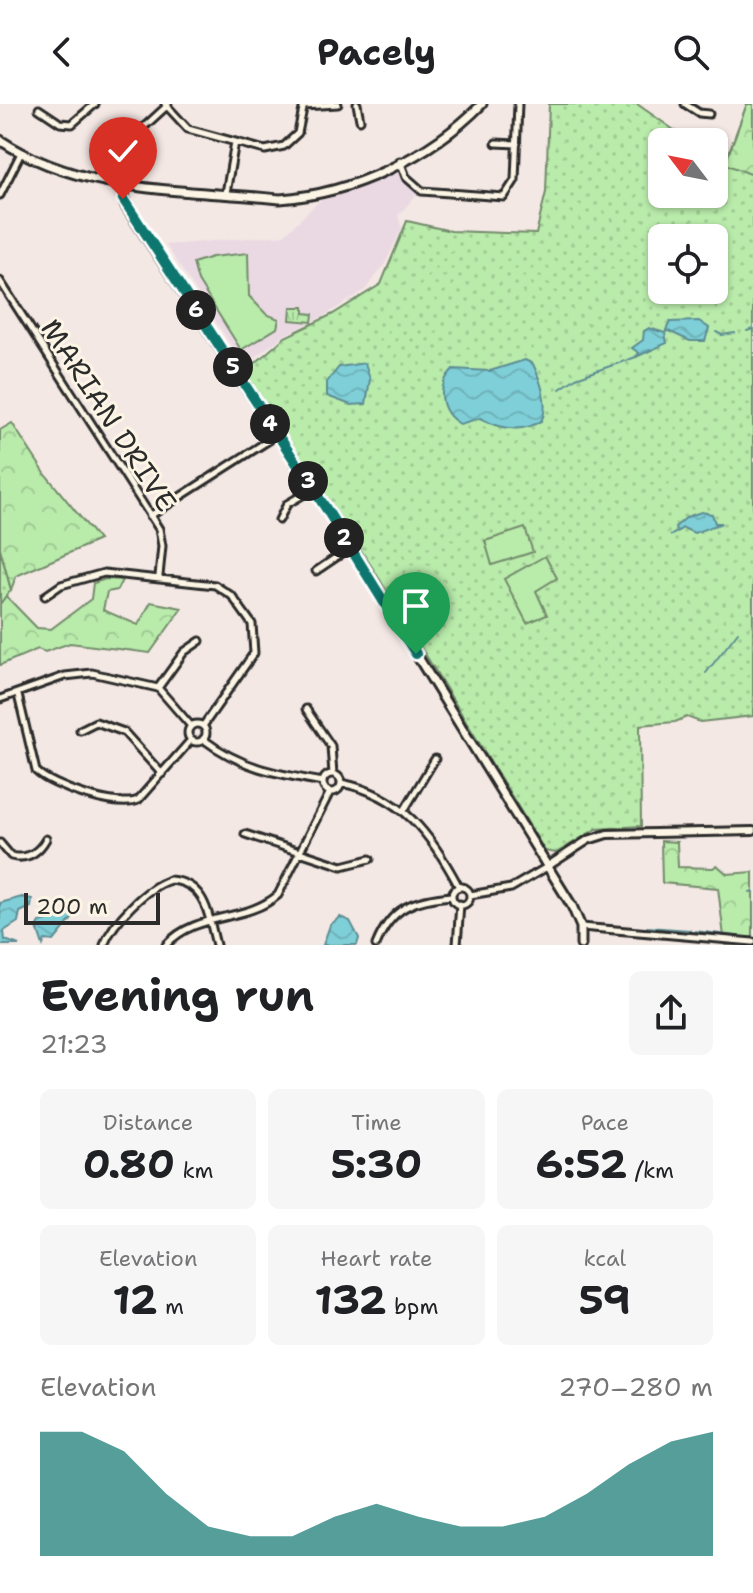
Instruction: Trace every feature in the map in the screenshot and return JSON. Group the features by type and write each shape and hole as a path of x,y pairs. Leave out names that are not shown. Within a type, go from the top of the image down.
{"main road":[{"path":"0,140 21,153 71,174 124,186 280,199 315,196 356,183 434,145 482,104"},
{"path":"124,186 125,205 313,489 548,866 581,927 581,945"}],"street":[{"path":"39,109 60,123 72,124 95,104"},
{"path":"133,137 167,105 188,129 265,150 284,146 302,124 304,105 338,104"},
{"path":"357,104 360,120"},
{"path":"400,161 406,177 422,191 495,199 508,194 514,186 518,104"},
{"path":"685,104 699,113 709,114"},
{"path":"226,193 235,142"},
{"path":"496,143 517,144"},
{"path":"0,195 21,153"},
{"name":"MARIAN DRIVE","path":"0,281 162,537 159,576"},
{"path":"150,516 277,435"},
{"path":"279,520 287,504 313,489"},
{"path":"316,571 350,548"},
{"path":"45,596 61,585 104,573 159,576 220,586 232,596 252,624 254,653 203,726 203,739"},
{"path":"158,688 184,652 200,641"},
{"path":"0,699 75,673 140,681 158,688 191,726 203,726"},
{"path":"18,695 33,763 45,778 123,805 138,800 191,740 203,739 222,753 262,772 323,782 330,792"},
{"path":"306,709 331,746 333,774 341,783 370,790 405,809 426,832 459,887"},
{"path":"80,730 96,722 117,727 162,774"},
{"path":"191,726 188,731 191,740"},
{"path":"405,809 435,759"},
{"path":"323,782 333,774"},
{"path":"330,792 336,791 341,783"},
{"path":"166,945 189,926 271,901 285,885 330,792"},
{"path":"470,895 511,888 588,840 607,834 753,831"},
{"path":"245,834 342,866 370,859"},
{"path":"0,843 11,856 24,858 36,852 46,839"},
{"path":"104,945 111,932 154,886 170,880 182,881 196,888 204,899 216,945"},
{"path":"459,887 466,888 470,895"},
{"path":"376,945 389,919 403,906 420,900 452,896 459,887"},
{"path":"460,904 466,903 470,895"},
{"path":"452,896 460,904 457,945"},
{"path":"581,927 753,942"}],"shaded area":[{"path":"395,171 418,193 398,216 402,228 385,264 365,290 324,316 283,336 244,365 166,245 284,235 318,202"}],"green space":[{"path":"549,104 637,104 671,128 648,128 648,208 728,208 728,154 747,104 753,104 753,716 700,722 687,717 675,722 640,725 641,826 596,829 556,853 545,851 372,567 244,373 285,337 333,314 381,284 407,221 451,231 536,234 546,192"},
{"path":"747,104 753,104 753,175 728,165 728,156"},
{"path":"248,253 249,296 266,314 279,319 277,328 241,350 198,281 193,263 212,257"},
{"path":"291,307 304,307 304,313 313,314 312,322 290,320"},
{"path":"12,423 46,475 99,540 16,576 11,590 0,548 0,430"},
{"path":"525,528 533,552 492,565 485,541"},
{"path":"0,548 11,590 0,604"},
{"path":"545,556 557,578 536,591 547,615 527,623 504,579"},
{"path":"106,579 122,580 117,590 107,592 103,610 138,625 151,602 182,608 150,653 70,643 45,652 38,649 0,665 0,604 6,596 37,628 51,629 91,599 93,583"},
{"path":"661,841 677,842 678,867 713,868 717,865 727,874 753,872 753,945 725,945 718,888 662,883"}],"water":[{"path":"699,321 709,328 705,341 690,341 666,330 670,322"},
{"path":"649,328 665,333 667,343 636,357 639,353 632,348 643,340 644,331"},
{"path":"525,360 533,364 541,385 545,408 541,421 519,428 495,425 480,418 460,424 448,413 442,391 453,369 490,371"},
{"path":"365,363 370,379 366,404 351,405 327,396 327,382 339,367"},
{"path":"701,512 712,514 715,523 722,523 694,533 683,528 677,532 675,527 687,517"},
{"path":"22,897 32,899 31,907 20,912 18,922 4,931 5,940 19,945 0,945 0,903"},
{"path":"72,913 75,915 54,941 45,940 43,945 37,927 40,922"},
{"path":"340,917 350,921 359,938 357,945 323,945 330,925"}],"waterway":[{"path":"747,331 753,329"},
{"path":"716,332 722,335 735,333"},
{"path":"560,389 576,378 636,357"},
{"path":"706,673 738,632"},
{"path":"647,927 690,930"},
{"path":"695,931 753,938"},
{"path":"715,941 751,945"}],"route":[{"path":"123,199 327,510 416,654"}]}
